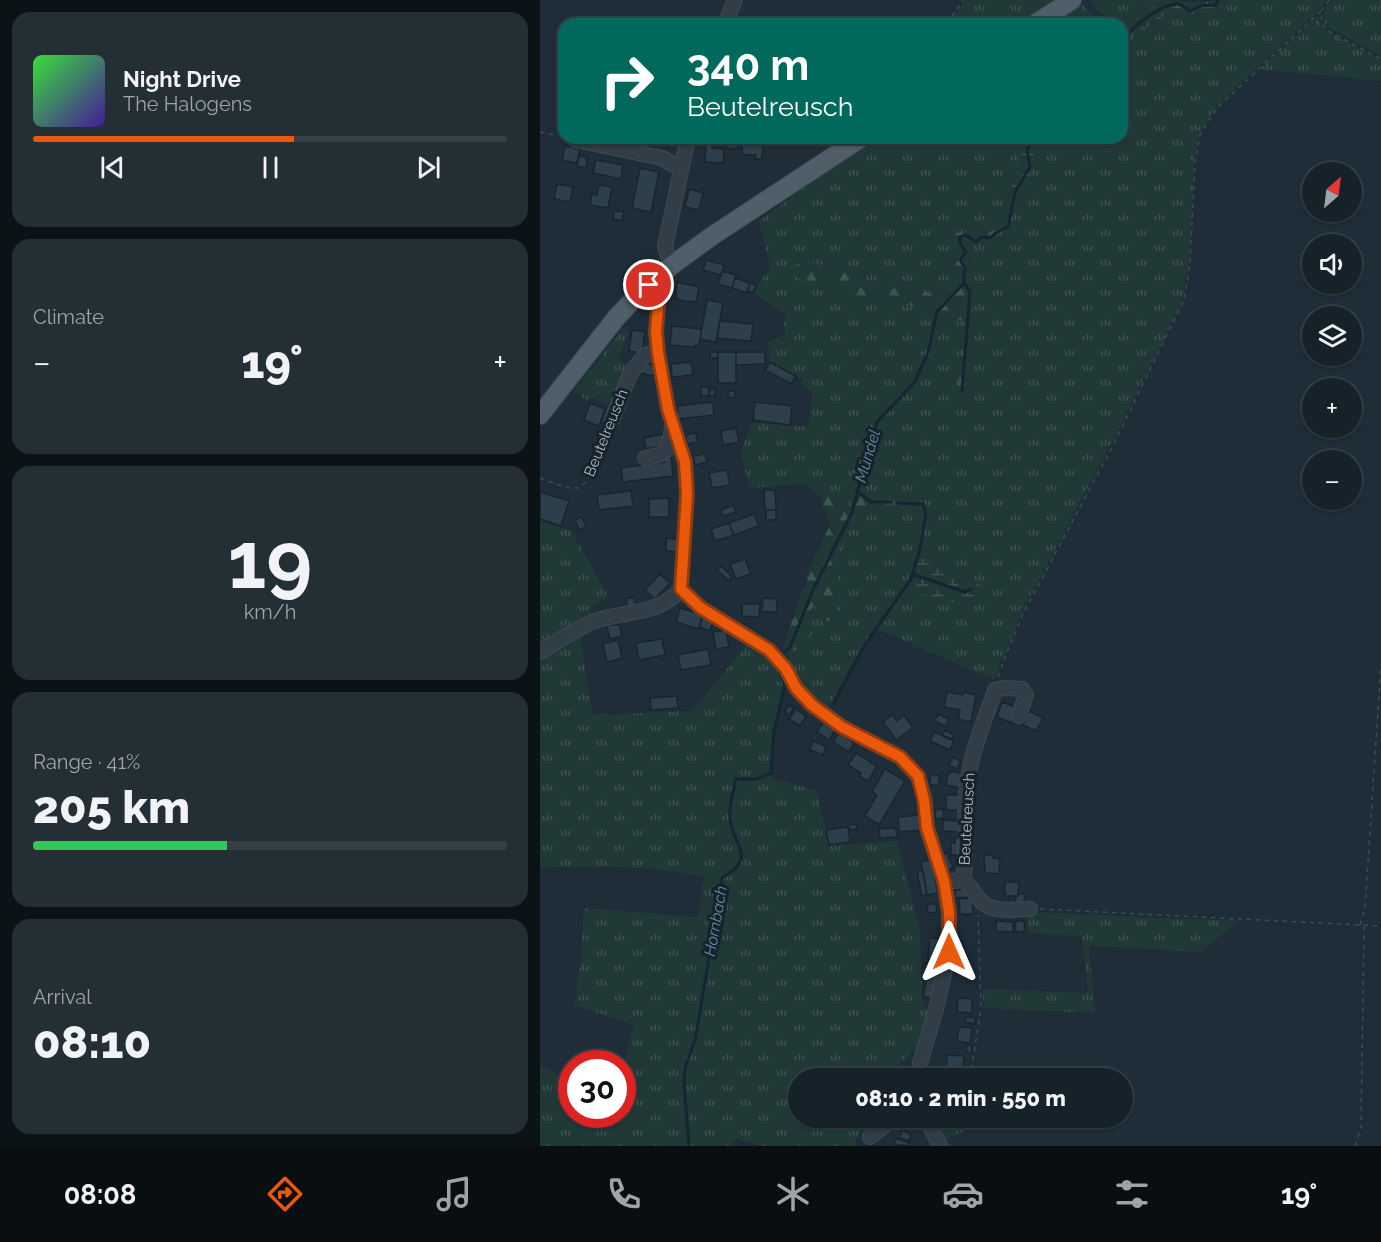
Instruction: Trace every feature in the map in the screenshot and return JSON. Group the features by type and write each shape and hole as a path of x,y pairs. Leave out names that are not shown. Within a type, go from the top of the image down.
{"main road":[{"path":"1044,18 1072,0"},
{"path":"540,416 616,318 649,285 712,236 852,144"}],"street":[{"path":"728,18 735,0"},
{"path":"598,144 662,158 681,169"},
{"path":"671,266 665,246 687,144"},
{"path":"540,652 596,621 655,608 673,598 681,589 687,494 685,462 668,409 658,353 656,331 658,306 649,285"},
{"name":"Beutelreusch","path":"612,420 630,374 645,355 658,353"},
{"path":"645,458 663,455 667,452 673,427"},
{"name":"Beutelreusch","path":"681,589 701,608 769,650 786,669 796,688 812,705 842,727 900,757 918,776 924,800 927,828 944,881 949,912 949,952 920,1068"},
{"path":"995,690 1022,689 1026,695 1019,716"},
{"name":"Beutelreusch","path":"963,880 969,770 995,690"},
{"name":"Beutelreusch","path":"944,881 963,880 992,908 1030,909"},
{"path":"870,1137 881,1128"},
{"path":"931,1128 940,1146"}],"path":[{"path":"951,18 963,0"},
{"path":"995,690 1007,652 1023,614 1111,449 1184,300 1190,263 1195,163 1200,135 1220,105 1321,11 1329,0"},
{"path":"1321,11 1322,24 1329,32 1381,59"},
{"path":"540,132 558,136"},
{"name":"Beutelreusch","path":"540,478 575,489 582,487 589,478 612,420"},
{"path":"1355,1146 1361,1128 1362,925 1381,664"},
{"path":"972,1068 981,1009 981,955 978,921 980,898"},
{"path":"1030,909 1381,926"}],"green space":[{"path":"965,0 1057,0 1029,18 953,18"},
{"path":"1090,0 1170,0 1152,7 1128,25 1128,18 1111,18"},
{"path":"1227,0 1326,0 1318,11 1218,105 1203,127 1194,160 1190,250 1179,308 1021,614 994,680 875,628 860,649 827,711 814,701 785,662 790,658 786,653 799,649 813,605 836,616 835,596 845,532 863,513 869,502 868,496 844,511 836,505 829,490 821,499 807,484 749,488 741,452 752,422 808,427 812,392 802,386 802,379 769,361 768,342 785,335 784,323 788,316 755,294 758,285 770,268 759,221 867,144 1034,144 1014,178 1008,197 1013,204 1038,145 1128,144 1128,43 1171,12 1194,16 1222,9","holes":["964,232 977,237 964,245 972,279 973,317 966,392 963,395 960,351 963,320 942,319 892,297 872,297 858,301 808,261 880,285 895,278 940,298 954,290 957,277 953,263","918,552 924,560 985,587 971,604 904,587 911,575"]},
{"path":"1227,0 1223,9 1210,13 1171,12 1128,43 1128,25 1156,5 1170,1"},
{"path":"1331,0 1381,0 1381,56 1330,28 1324,22 1325,9"},
{"path":"1082,4 1096,18 1060,18"},
{"path":"1318,16 1325,30 1381,60 1381,81 1260,69"},
{"path":"1026,144 1058,144 1038,145 1030,173 1013,204 1008,204 1020,154"},
{"path":"995,230 997,237 974,243 966,242 964,245 972,279 973,317 966,392 963,395 958,393 963,320 942,319 892,297 871,297 858,301 835,282 816,286 793,276 790,267 808,261 880,285 895,278 940,298 954,290 953,248 956,234 964,232 977,236"},
{"path":"624,328 630,332 618,359 631,366 612,405 593,398 586,400 574,391"},
{"path":"829,490 835,505 844,511 850,509 853,492 860,490 868,496 869,502 863,513 845,532 835,596 836,616 829,621 822,618 813,606 809,614 815,630 799,649 786,653 783,649 800,595 808,581 805,577 830,525 821,499"},
{"path":"540,521 571,531 609,597 590,608 595,617 540,648"},
{"path":"918,552 924,560 985,587 987,592 984,598 972,603 952,602 904,587 911,575"},
{"path":"579,633 593,715 692,711 750,641 775,664 784,686 773,731 772,778 817,791 829,846 897,841 920,930 922,998 929,1018 918,1045 895,1068 788,1068 788,1128 862,1128 854,1146 761,1146 736,1138 729,1146 540,1146 540,1065 558,1075 558,1128 636,1128 636,1050 627,1050 634,1025 574,1005 581,960 584,908 698,917 704,877 643,868 540,868 540,656"},
{"path":"1028,912 1238,921 1201,952 1089,946 1095,1013 983,1008 983,989 1088,993 1082,936 1028,933"},
{"path":"963,1129 963,1132 947,1138 951,1146 946,1146 938,1133 951,1130"}],"building":[{"path":"727,144 738,144 737,149 727,148"},
{"path":"742,144 763,144 762,159 755,159 756,155 742,155"},
{"path":"706,145 724,149 723,163 705,162"},
{"path":"565,146 580,149 577,163 562,160"},
{"path":"579,156 587,158 586,168 577,166"},
{"path":"596,160 623,165 621,179 593,173"},
{"path":"640,168 659,172 651,212 632,208"},
{"path":"557,184 573,187 570,202 554,199"},
{"path":"599,185 612,187 608,208 590,205 592,194 597,195"},
{"path":"689,189 703,193 699,210 685,207"},
{"path":"614,211 624,212 622,221 613,219"},
{"path":"706,260 724,265 721,275 703,270"},
{"path":"722,271 736,275 732,288 718,284"},
{"path":"735,278 750,283 747,293 732,288"},
{"path":"677,282 699,287 696,302 676,298"},
{"path":"750,283 756,285 753,293 747,291"},
{"path":"707,300 723,303 716,342 700,339"},
{"path":"720,321 753,324 751,341 717,338"},
{"path":"672,326 702,329 699,345 695,347 670,345"},
{"path":"632,330 645,332 642,353 629,351"},
{"path":"710,352 718,352 718,358 710,358"},
{"path":"718,352 736,352 736,383 718,383"},
{"path":"736,352 765,352 765,364 736,365"},
{"path":"644,362 654,365 657,374 650,376 640,372"},
{"path":"691,362 693,375 672,377 671,364"},
{"path":"770,362 796,376 791,384 765,370"},
{"path":"701,387 709,387 709,396 701,396"},
{"path":"710,389 715,389 715,396 709,396"},
{"path":"728,391 735,391 735,398 728,397"},
{"path":"713,402 714,415 678,419 677,406"},
{"path":"755,402 792,406 790,425 753,420"},
{"path":"590,403 605,409 599,426 584,420"},
{"path":"736,428 739,442 723,445 721,431"},
{"path":"696,433 697,442 687,444 686,435"},
{"path":"663,434 666,445 646,449 644,438"},
{"path":"705,454 707,462 695,465 693,456"},
{"path":"671,457 673,476 623,482 621,468 665,462 664,458"},
{"path":"727,470 730,485 712,488 709,473"},
{"path":"764,490 775,490 776,510 765,510"},
{"path":"631,491 633,506 599,510 597,495"},
{"path":"540,492 569,501 561,526 540,519"},
{"path":"669,498 669,517 649,517 649,499"},
{"path":"733,505 736,512 723,516 721,510"},
{"path":"766,510 776,510 776,520 766,520"},
{"path":"754,514 759,526 734,535 729,523"},
{"path":"582,517 586,527 579,530 575,520"},
{"path":"729,523 734,535 715,541 711,529"},
{"path":"666,538 677,539 676,552 666,551"},
{"path":"745,559 751,574 736,579 730,564"},
{"path":"721,566 732,577 729,581 717,570"},
{"path":"660,574 670,583 655,599 645,590"},
{"path":"634,597 636,606 628,608 626,599"},
{"path":"763,598 777,599 777,612 762,612"},
{"path":"742,604 760,604 759,617 742,616"},
{"path":"680,608 703,615 699,629 676,622"},
{"path":"702,617 713,621 710,631 699,627"},
{"path":"619,624 622,636 610,639 607,626"},
{"path":"726,630 729,647 716,649 713,632"},
{"path":"662,639 665,655 639,660 636,643"},
{"path":"618,640 622,658 607,662 603,644"},
{"path":"708,649 711,665 681,670 678,655"},
{"path":"947,692 976,695 971,722 958,719 960,710 944,707"},
{"path":"677,696 678,708 651,710 650,698"},
{"path":"1002,702 1018,708 1012,723 997,717"},
{"path":"789,705 794,708 789,715 785,712"},
{"path":"796,709 806,716 800,726 789,719"},
{"path":"1029,711 1043,718 1036,731 1023,725"},
{"path":"938,714 949,719 945,726 935,721"},
{"path":"892,715 897,721 904,715 913,728 896,740 883,722"},
{"path":"824,721 836,729 829,740 817,732"},
{"path":"945,730 954,735 952,740 942,736"},
{"path":"934,732 954,740 950,750 930,741"},
{"path":"839,733 854,743 849,752 833,742"},
{"path":"813,741 826,746 823,755 810,750"},
{"path":"856,753 877,766 868,781 859,776 861,773 848,765"},
{"path":"953,757 961,761 957,769 949,765"},
{"path":"885,769 905,781 879,825 865,816 877,795 872,792"},
{"path":"951,771 963,774 960,788 946,785 948,773"},
{"path":"931,774 940,776 938,786 929,784"},
{"path":"946,795 959,795 958,810 946,810"},
{"path":"943,809 944,818 935,819 935,810"},
{"path":"920,815 921,830 899,832 898,817"},
{"path":"943,820 958,821 958,832 943,831"},
{"path":"850,824 857,825 856,830 849,829"},
{"path":"848,827 850,842 829,845 826,830"},
{"path":"895,828 898,837 880,838 879,829"},
{"path":"955,838 962,838 962,855 951,855 951,843 955,843"},
{"path":"947,852 953,868 947,870 941,855"},
{"path":"984,855 993,855 993,858 1000,859 999,874 985,873"},
{"path":"931,860 938,893 927,895 921,862"},
{"path":"923,871 927,895 922,896 917,872"},
{"path":"1005,882 1019,882 1018,896 1005,896"},
{"path":"970,889 970,897 955,898 955,890"},
{"path":"1018,894 1025,894 1024,905 1015,905"},
{"path":"972,898 973,914 960,914 959,899"},
{"path":"927,904 936,904 937,912 928,913"},
{"path":"996,921 1013,922 1013,932 996,931"},
{"path":"1016,921 1025,921 1024,932 1015,931"},
{"path":"930,938 943,939 941,959 928,958"},
{"path":"955,941 963,941 964,946 955,947"},
{"path":"928,972 941,975 936,999 923,997"},
{"path":"958,998 972,999 972,1013 957,1012"},
{"path":"966,1017 975,1018 975,1024 965,1022"},
{"path":"959,1027 972,1028 970,1043 957,1041"},
{"path":"967,1045 972,1046 971,1053 966,1052"},
{"path":"947,1055 964,1056 963,1068 946,1068"},
{"path":"902,1130 911,1134 909,1141 900,1138"},
{"path":"896,1138 909,1143 908,1146 894,1144"}],"waterway":[{"name":"Mündel","path":"1128,34 1162,8 1178,3 1190,11 1200,6 1216,5 1218,0"},
{"name":"Mündel","path":"782,655 790,647 813,590 852,512 877,422 914,383 928,353 937,312 964,283 966,269 960,260 966,252 960,243 960,237 965,235 976,242 982,237 990,238 1008,227 1015,192 1030,167 1027,150 1030,144"},
{"path":"962,391 970,291 964,283"},
{"path":"857,491 871,502 891,502"},
{"path":"834,703 866,643 911,579 920,549 926,514 923,504 898,503"},
{"path":"912,574 965,592 971,589"},
{"name":"Hornbach","path":"689,1146 684,1084 685,1068 695,1040 722,878 733,870 741,857 741,850 732,827 730,812 732,798 736,779 757,779 771,773 774,731 785,686 779,670"}],"route":[{"path":"649,285 658,306 656,331 658,353 668,409 685,462 687,494 681,589 701,608 769,650 780,660 796,688 812,705 842,727 900,757 918,776 924,800 927,828 944,881 949,912 949,952"}]}
